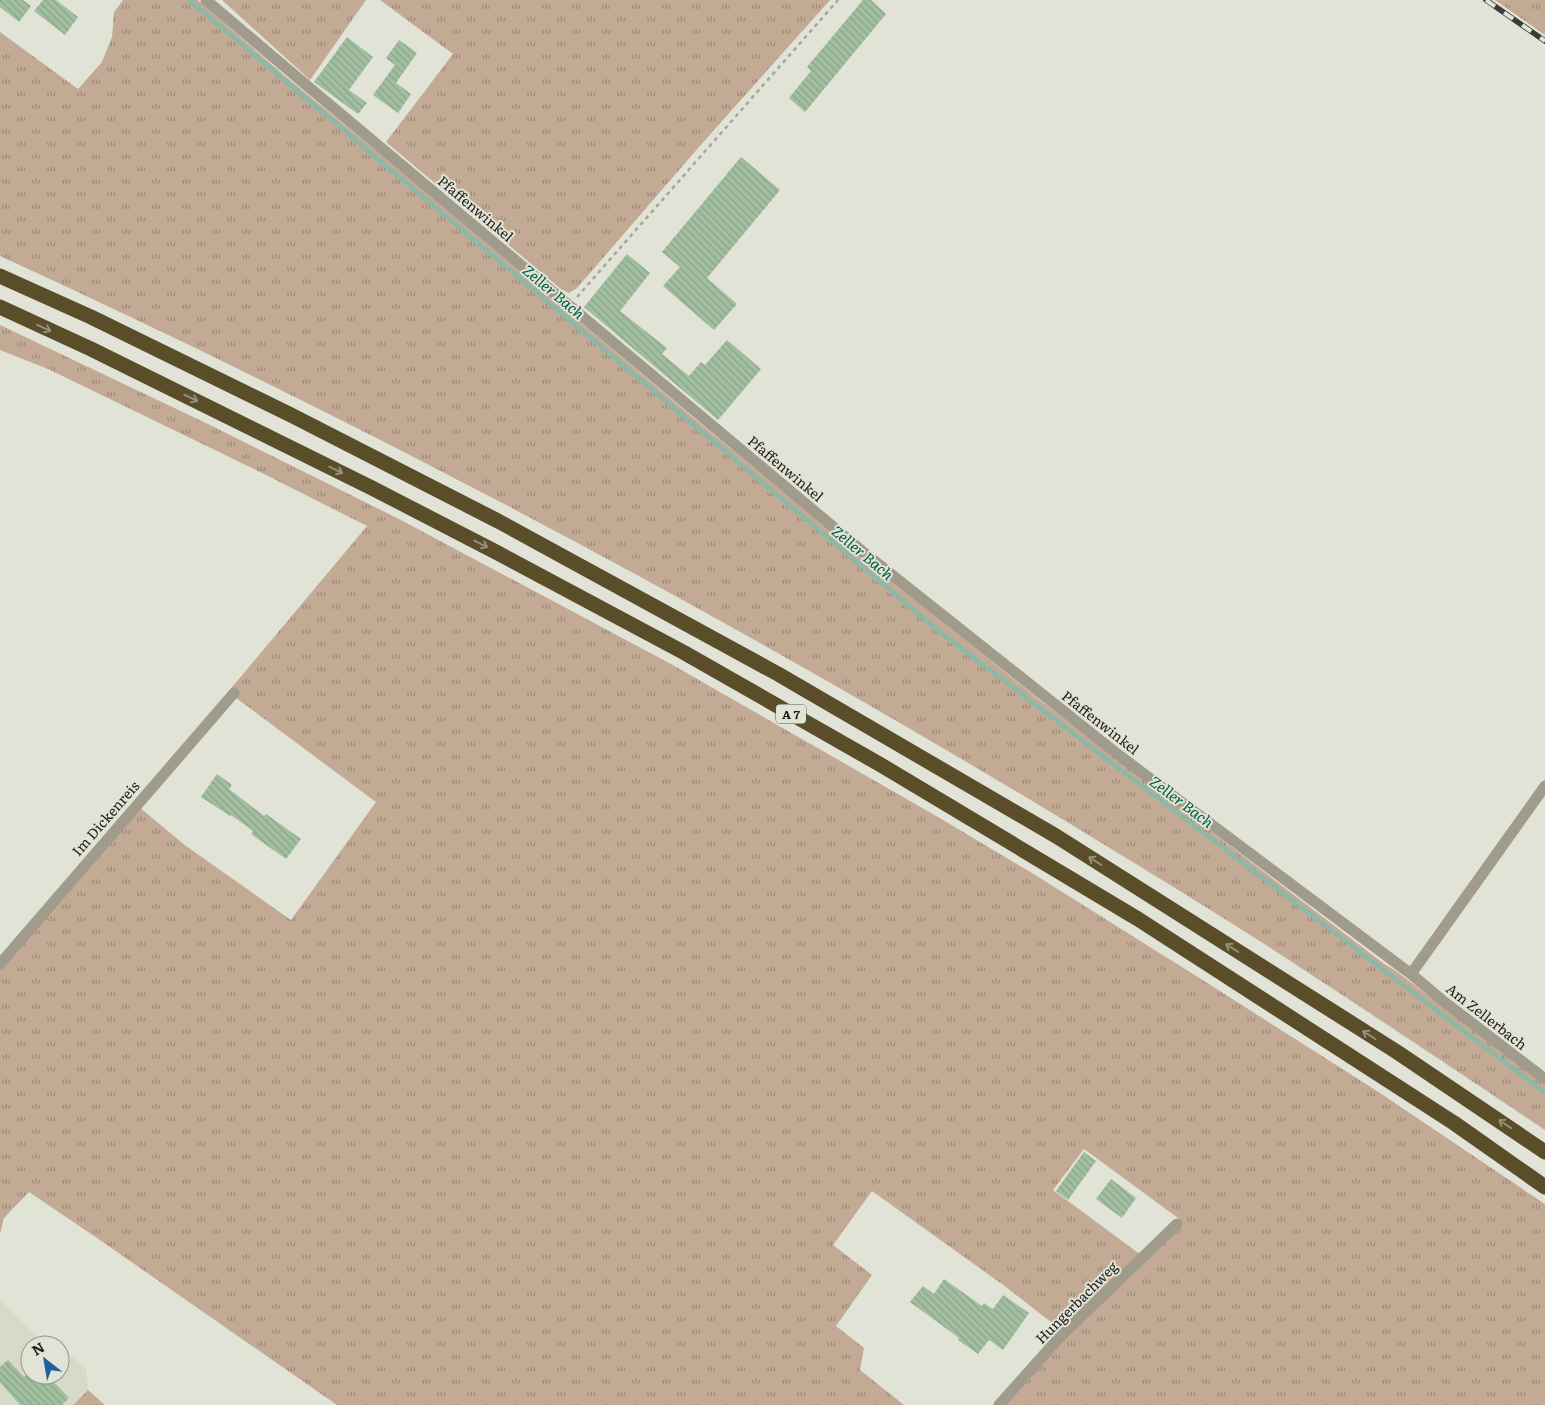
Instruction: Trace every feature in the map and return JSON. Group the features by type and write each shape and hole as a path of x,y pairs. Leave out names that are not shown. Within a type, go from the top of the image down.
{"highway":[{"name":"A 7","path":"0,276 91,317 498,520 778,674 1056,836 1397,1052 1545,1152"},
{"name":"A 7","path":"0,307 91,349 398,502 683,652 873,760 1138,919 1454,1123 1545,1186"}],"street":[{"name":"Pfaffenwinkel","path":"206,0 862,551 1120,756 1287,883 1411,974"},
{"name":"Im Dickenreis","path":"0,964 234,694"},
{"path":"1411,974 1545,786"},
{"name":"Am Zellerbach","path":"1411,974 1545,1079"},
{"name":"Hungerbachweg","path":"999,1405 1058,1339 1177,1224"}],"path":[{"path":"570,306 838,0"}],"shaded area":[{"path":"0,1299 34,1335 20,1335 20,1385 70,1385 70,1356 86,1368 88,1390 73,1405 0,1405"}],"green space":[{"path":"123,0 198,0 285,76 426,192 696,420 1037,698 1545,1085 1545,1130 1247,933 944,749 790,660 478,490 320,409 161,331 0,256 0,32 78,89 102,62 112,37 114,12"},
{"path":"222,0 366,0 310,80"},
{"path":"380,0 830,0 577,288 569,293 561,289 386,142 453,54"},
{"path":"1495,0 1545,0 1545,35"},
{"path":"0,325 210,425 399,519 671,664 1032,873 1377,1091 1545,1204 1545,1405 1005,1405 1072,1331 1182,1223 1178,1218 1084,1149 1053,1190 1141,1255 1061,1330 1006,1287 872,1191 833,1245 872,1275 836,1326 864,1348 860,1370 904,1405 337,1405 29,1192 4,1218 0,1234 0,970 139,807 186,846 291,920 376,802 228,692 367,526 48,369 0,350"},
{"path":"88,1390 105,1405 73,1405"}],"building":[{"path":"0,0 23,0 31,6 19,22 0,7"},
{"path":"43,0 56,0 78,17 65,35 34,11"},
{"path":"863,0 871,0 886,14 805,112 789,98 811,71 807,67"},
{"path":"347,37 373,57 349,90 367,103 358,114 314,82"},
{"path":"399,40 417,53 396,83 411,94 398,113 373,95 395,65 386,58"},
{"path":"741,157 780,190 707,278 737,304 714,330 663,286 680,267 662,252"},
{"path":"627,254 650,273 620,311 667,348 662,354 689,376 701,362 705,365 727,340 761,369 718,420 584,307"},
{"path":"217,774 232,785 229,789 264,816 266,814 301,839 286,859 251,834 253,831 201,797"},
{"path":"1084,1152 1096,1161 1068,1200 1056,1191"},
{"path":"1111,1179 1136,1198 1122,1218 1096,1199"},
{"path":"944,1279 982,1306 984,1303 993,1309 1003,1295 1029,1313 1003,1350 989,1340 978,1354 910,1302 923,1286 934,1294"},
{"path":"8,1360 20,1373 20,1385 57,1385 69,1398 62,1405 20,1405 0,1382 0,1367"}],"waterway":[{"name":"Zeller Bach","path":"189,0 940,632 1545,1093"}],"railway":[{"path":"1486,0 1545,41"}]}
